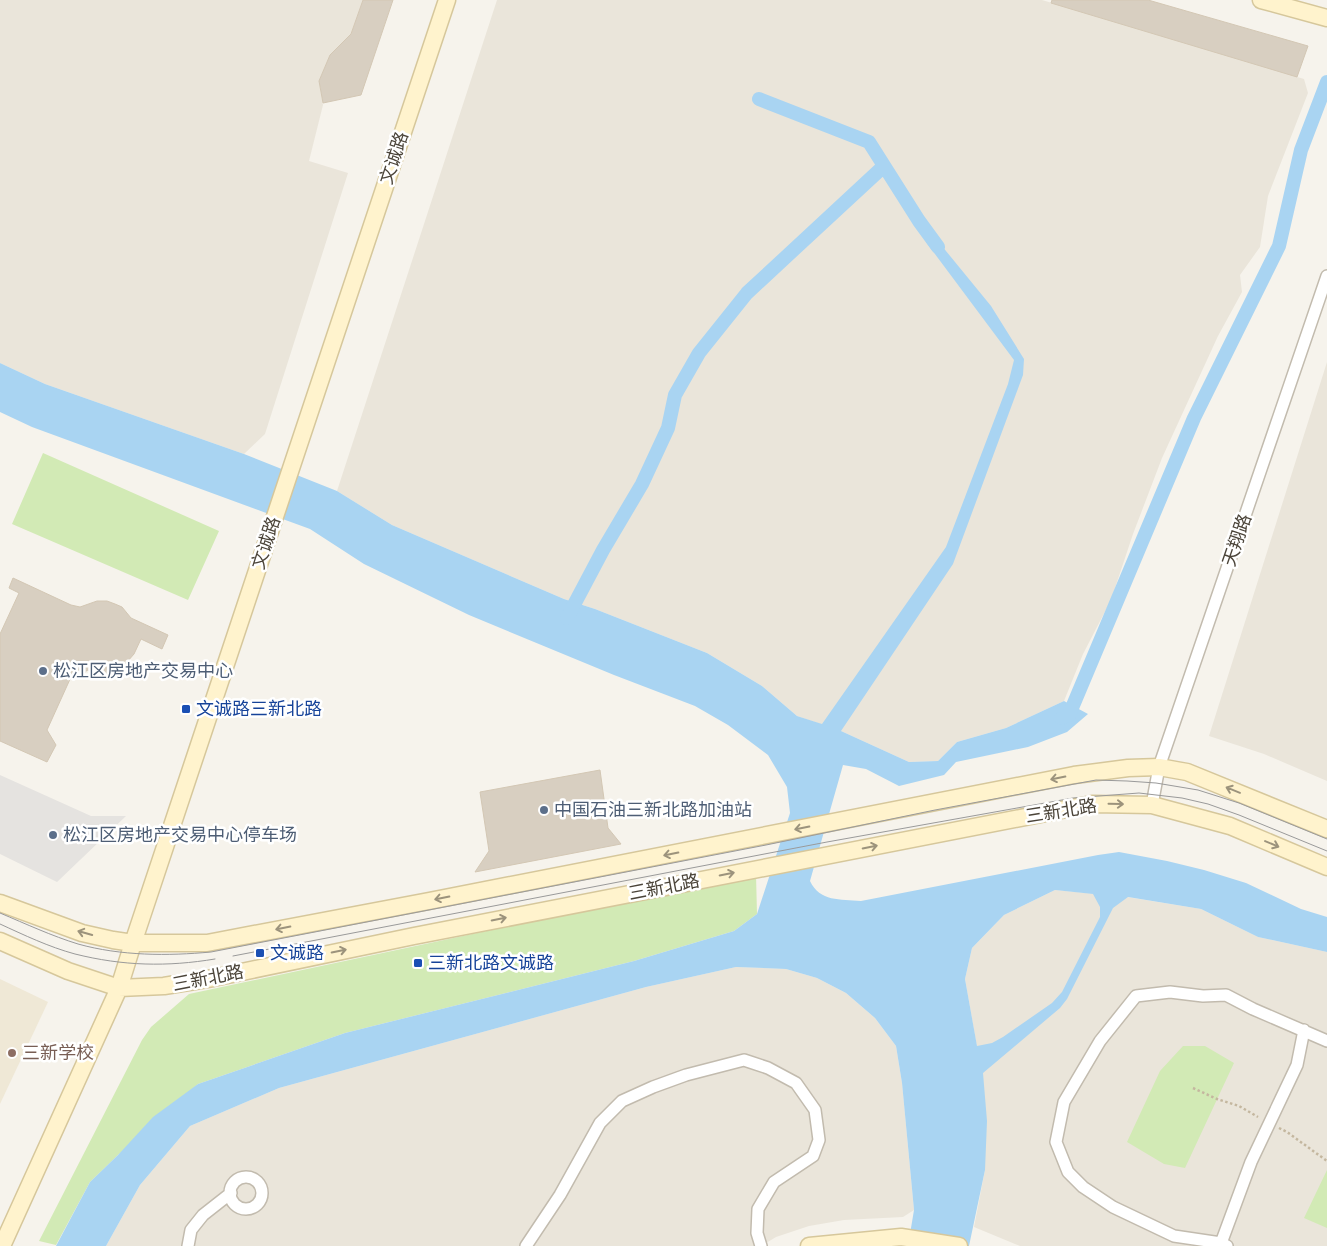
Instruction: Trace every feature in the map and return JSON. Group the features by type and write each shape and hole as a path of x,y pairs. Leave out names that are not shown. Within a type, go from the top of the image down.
{"main road":[{"name":"文诚路","path":"2,1246 119,988 447,0"},
{"path":"1261,0 1324,18"},
{"name":"三新北路","path":"0,903 82,933 113,940 133,943 207,942 439,899 1074,775 1128,768 1159,767 1187,772 1327,828"},
{"name":"三新北路","path":"0,941 68,971 119,988 164,986 213,978 759,868 1092,804 1152,805 1230,826 1327,867"},
{"path":"809,1246 901,1237 959,1246"}],"street":[{"name":"天翔路","path":"1152,805 1159,767 1327,276"},
{"path":"1304,1030 1297,1065 1251,1162 1223,1245 1174,1236 1113,1207 1083,1187 1068,1172 1056,1142 1064,1102 1100,1041 1136,996 1170,992 1203,996 1226,995 1253,1009 1304,1030 1327,1041"},
{"path":"526,1246 560,1195 600,1123 622,1101 686,1075 744,1060 768,1068 796,1083 815,1110 819,1140 814,1156 774,1182 758,1210 757,1233 760,1246"},
{"path":"188,1246 191,1230 203,1216 231,1193"}],"shaded area":[{"path":"0,0 363,0 351,34 330,55 319,81 323,105 309,161 348,173 265,434 244,454 45,384 0,363"},
{"path":"497,0 1042,0 1304,79 1308,93 1268,196 1260,247 1240,275 1242,292 1218,336 1162,458 1133,534 1111,600 1083,654 1064,701 1006,728 957,742 938,761 909,762 841,731 797,716 762,686 707,653 595,609 564,599 392,525 337,491"},
{"path":"1327,362 1327,781 1264,754 1209,736"},
{"name":"松江区房地产交易中心停车场","path":"0,775 91,816 126,816 57,882 0,854"},
{"path":"1055,890 1127,897 1201,909 1258,937 1327,952 1327,1246 1020,1246 974,1227 985,1170 977,1047 965,979 972,948 1004,915"},
{"path":"736,967 786,969 817,978 846,993 875,1018 896,1046 902,1083 914,1210 903,1217 844,1220 809,1226 776,1237 761,1246 106,1246 140,1185 190,1126 279,1088 646,987"},
{"name":"三新学校","path":"0,979 48,1002 0,1104"}],"green space":[{"path":"43,453 219,531 188,600 12,524"},
{"path":"756,874 757,914 734,931 634,961 345,1033 198,1084 90,1182 56,1245 39,1241 142,1040 151,1027 189,994"},
{"path":"1183,1046 1205,1046 1234,1063 1185,1168 1164,1164 1127,1142 1160,1071"},
{"path":"1327,1170 1327,1228 1304,1218"}],"water":[{"path":"928,229 991,306 1024,359 1023,375 953,564 841,731 909,762 938,761 957,742 1006,728 1064,701 1088,714 1067,732 1028,747 956,762 944,775 899,786 866,769 843,765 810,881 819,893 825,896 861,901 1119,852 1204,870 1246,883 1301,909 1327,917 1327,952 1258,937 1201,909 1128,897 1113,908 1067,999 1060,1008 983,1073 987,1121 985,1170 969,1246 908,1246 914,1210 902,1083 896,1046 875,1018 846,993 817,978 786,969 736,967 646,987 279,1088 190,1126 140,1185 106,1246 56,1246 90,1182 153,1117 198,1084 345,1033 634,961 734,931 757,914 790,813 787,787 768,755 728,725 695,706 469,615 364,564 310,529 32,427 0,412 0,363 45,384 244,454 337,491 392,525 564,599 595,609 707,653 762,686 797,716 822,724 946,547 1008,384 1014,360 926,242","holes":["1055,890 1093,894 1100,907 1100,917 1062,992 1052,1003 1003,1037 992,1043 977,1046 965,979 972,948 1004,915"]}],"building":[{"path":"363,0 393,0 361,95 323,103 319,81 330,55 351,34"},
{"path":"1052,0 1148,0 1308,46 1297,77 1051,3"},
{"name":"松江区房地产交易中心","path":"13,578 71,605 80,607 97,601 107,601 122,607 131,618 168,635 162,649 141,639 134,654 127,662 112,672 98,675 87,670 81,678 71,677 47,730 56,745 47,762 0,741 0,634 19,593 9,588"},
{"name":"中国石油三新北路加油站","path":"600,770 608,828 621,844 475,872 489,851 480,792"}],"waterway":[{"path":"1061,718 1069,715 1194,418 1279,246 1301,150 1327,82"},
{"path":"759,99 869,142 919,221 938,247"},
{"path":"567,618 603,550 642,484 668,428 675,395 699,353 747,293 884,166"}],"tram line":[{"path":"0,913 39,930 94,948 144,954 211,952 1096,780 1156,783 1198,790 1239,803 1327,839"},
{"path":"233,956 827,842 1073,798 1139,793 1182,798 1208,804 1239,815 1327,851"},
{"path":"0,924 65,951 110,961 162,964 215,959"}],"place":[{"name":"松江区房地产交易中心","path":"43,671"},
{"name":"文诚路三新北路","path":"186,709"},
{"name":"中国石油三新北路加油站","path":"544,810"},
{"name":"松江区房地产交易中心停车场","path":"53,835"},
{"name":"文诚路","path":"260,953"},
{"name":"三新北路文诚路","path":"418,963"},
{"name":"三新学校","path":"12,1053"}]}
